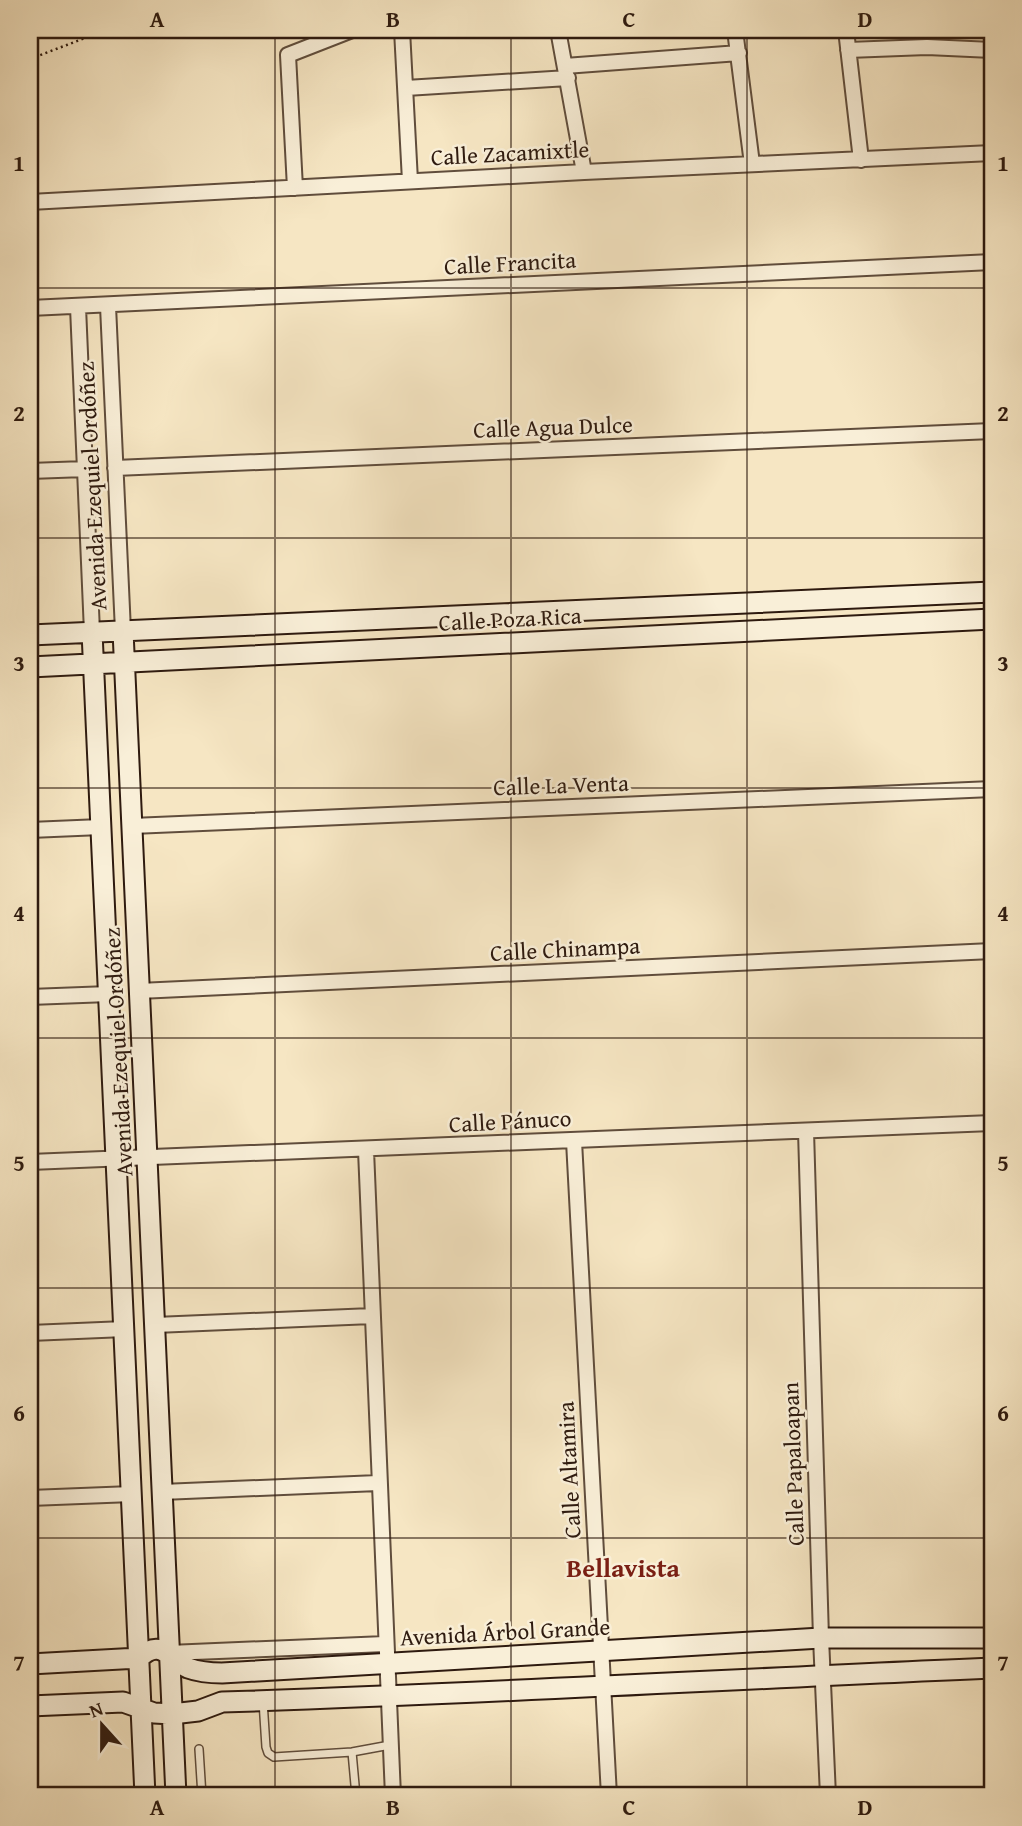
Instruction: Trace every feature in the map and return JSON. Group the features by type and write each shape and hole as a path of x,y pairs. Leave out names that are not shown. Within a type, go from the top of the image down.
{"street":[{"path":"295,188 289,55 352,30"},
{"path":"402,30 410,181"},
{"path":"558,30 584,172"},
{"path":"735,30 752,164"},
{"path":"846,30 862,160"},
{"path":"848,50 927,47 992,50"},
{"path":"406,88 738,53"},
{"name":"Calle Zacamixtle","path":"30,202 992,153"},
{"name":"Calle Francita","path":"30,308 992,262"},
{"name":"Avenida Ezequiel Ordóñez","path":"108,306 176,1796"},
{"name":"Avenida Ezequiel Ordóñez","path":"78,307 145,1796"},
{"name":"Calle Agua Dulce","path":"115,468 992,431"},
{"path":"30,471 85,469"},
{"name":"Calle Poza Rica","path":"30,635 992,592"},
{"path":"642,607 646,622 642,637"},
{"path":"580,640 577,625 583,610"},
{"name":"Calle Poza Rica","path":"30,667 992,619"},
{"name":"Calle La Venta","path":"132,827 992,789"},
{"path":"30,830 101,827"},
{"name":"Calle Chinampa","path":"139,991 992,951"},
{"path":"30,997 109,994"},
{"name":"Calle Pánuco","path":"30,1162 992,1123"},
{"name":"Calle Papaloapan","path":"806,1131 828,1796"},
{"name":"Calle Altamira","path":"574,1141 609,1796"},
{"path":"366,1150 393,1796"},
{"path":"155,1325 372,1316"},
{"path":"30,1333 125,1329"},
{"path":"162,1492 378,1483"},
{"path":"30,1498 131,1494"},
{"name":"Avenida Árbol Grande","path":"169,1653 183,1665 206,1673 385,1654 601,1651 821,1638 992,1638"},
{"path":"30,1664 139,1658 147,1651 159,1649 169,1653"},
{"path":"30,1706 123,1702 154,1713 172,1714 198,1711 222,1702 603,1688 992,1668"}],"lane":[{"path":"263,1700 266,1747 268,1753 274,1757 352,1752 390,1745"},
{"path":"199,1749 202,1796"},
{"path":"352,1752 356,1796"}],"path":[{"path":"30,59 106,30"}],"district":[{"name":"Bellavista","path":"623,1568"}]}
